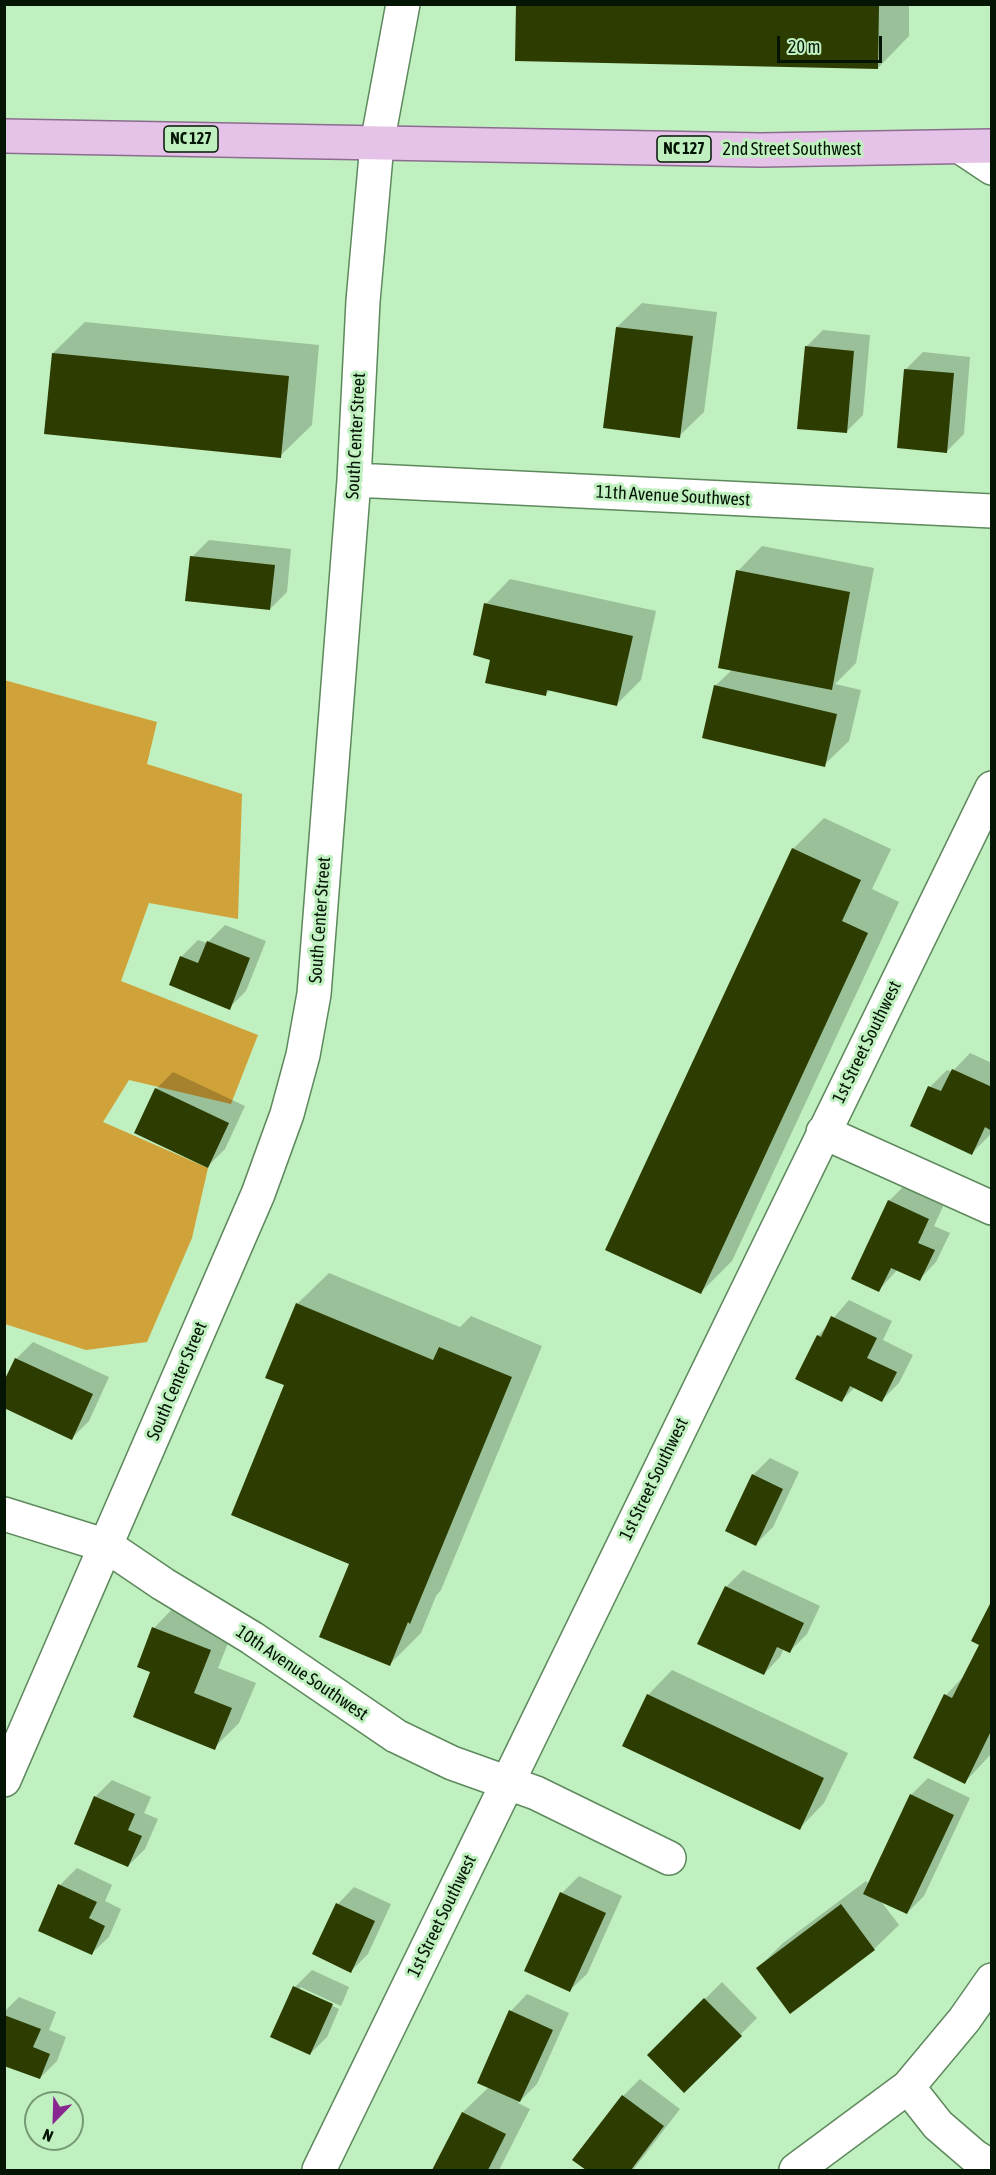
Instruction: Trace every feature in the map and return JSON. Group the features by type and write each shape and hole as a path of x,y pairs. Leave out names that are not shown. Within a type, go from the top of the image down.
{"main road":[{"name":"NC 127","path":"4,136 377,144"},
{"name":"2nd Street Southwest","path":"377,144 761,150 977,147"}],"street":[{"name":"South Center Street","path":"4,1780 258,1194 287,1114 303,1054 314,994 354,480 363,301 377,144 403,4"},
{"path":"977,147 992,168"},
{"name":"11th Avenue Southwest","path":"354,480 992,511"},
{"name":"1st Street Southwest","path":"319,2170 992,788"},
{"path":"823,1132 992,1208"},
{"name":"10th Avenue Southwest","path":"4,1514 106,1546 252,1638 396,1736 452,1763 536,1792 669,1858"},
{"path":"795,2170 908,2087 964,2020 992,1980"},
{"path":"908,2087 938,2126 974,2156 992,2167"}],"shaded area":[{"path":"4,680 157,722 147,764 242,794 238,919 149,903 121,981 258,1035 231,1104 129,1080 103,1122 208,1168 192,1238 147,1342 86,1350 5,1324"}],"building":[{"path":"516,4 879,6 878,69 515,61"},
{"path":"616,327 693,336 680,438 603,428"},
{"path":"805,346 854,351 847,433 797,429"},
{"path":"52,353 289,376 281,458 44,434"},
{"path":"904,369 954,373 947,453 897,448"},
{"path":"190,556 275,565 270,610 185,601"},
{"path":"736,570 850,592 832,690 718,668"},
{"path":"484,603 633,636 617,706 547,690 546,696 485,683 490,660 473,655"},
{"path":"714,685 837,714 825,767 702,738"},
{"path":"792,848 861,880 842,921 868,933 701,1294 605,1250"},
{"path":"207,941 250,958 230,1010 169,985 180,956 198,963"},
{"path":"952,1069 992,1087 992,1131 985,1127 972,1155 910,1126 928,1086 941,1091"},
{"path":"155,1088 229,1123 208,1168 134,1133"},
{"path":"888,1200 929,1219 918,1243 935,1250 920,1281 891,1268 879,1292 851,1279"},
{"path":"296,1303 433,1360 439,1347 512,1377 410,1624 408,1622 390,1666 319,1637 349,1564 231,1515 284,1385 265,1378"},
{"path":"831,1316 877,1338 867,1358 897,1372 882,1402 850,1386 842,1402 795,1379 817,1335 821,1337"},
{"path":"15,1358 93,1394 72,1440 4,1408 4,1381"},
{"path":"752,1474 783,1489 756,1546 725,1531"},
{"path":"725,1586 804,1623 790,1653 777,1647 764,1675 697,1644"},
{"path":"992,1600 992,1729 965,1784 913,1758 944,1694 952,1698 979,1645 971,1641"},
{"path":"152,1627 211,1650 194,1693 232,1708 215,1750 133,1717 150,1672 137,1667"},
{"path":"647,1694 824,1778 800,1830 622,1746"},
{"path":"910,1794 954,1815 907,1914 863,1894"},
{"path":"94,1796 135,1814 128,1830 142,1836 128,1867 74,1844"},
{"path":"58,1884 97,1902 89,1918 105,1926 92,1955 38,1931"},
{"path":"560,1892 606,1913 570,1992 524,1971"},
{"path":"336,1903 375,1921 351,1973 312,1954"},
{"path":"841,1904 875,1950 790,2014 756,1968"},
{"path":"293,1986 333,2004 310,2055 270,2037"},
{"path":"704,1998 742,2036 684,2093 647,2055"},
{"path":"509,2010 553,2030 520,2102 477,2083"},
{"path":"4,2015 41,2029 33,2047 50,2054 40,2079 4,2066"},
{"path":"622,2095 664,2126 631,2170 586,2170 572,2160"},
{"path":"462,2112 506,2134 488,2170 432,2170"}]}
